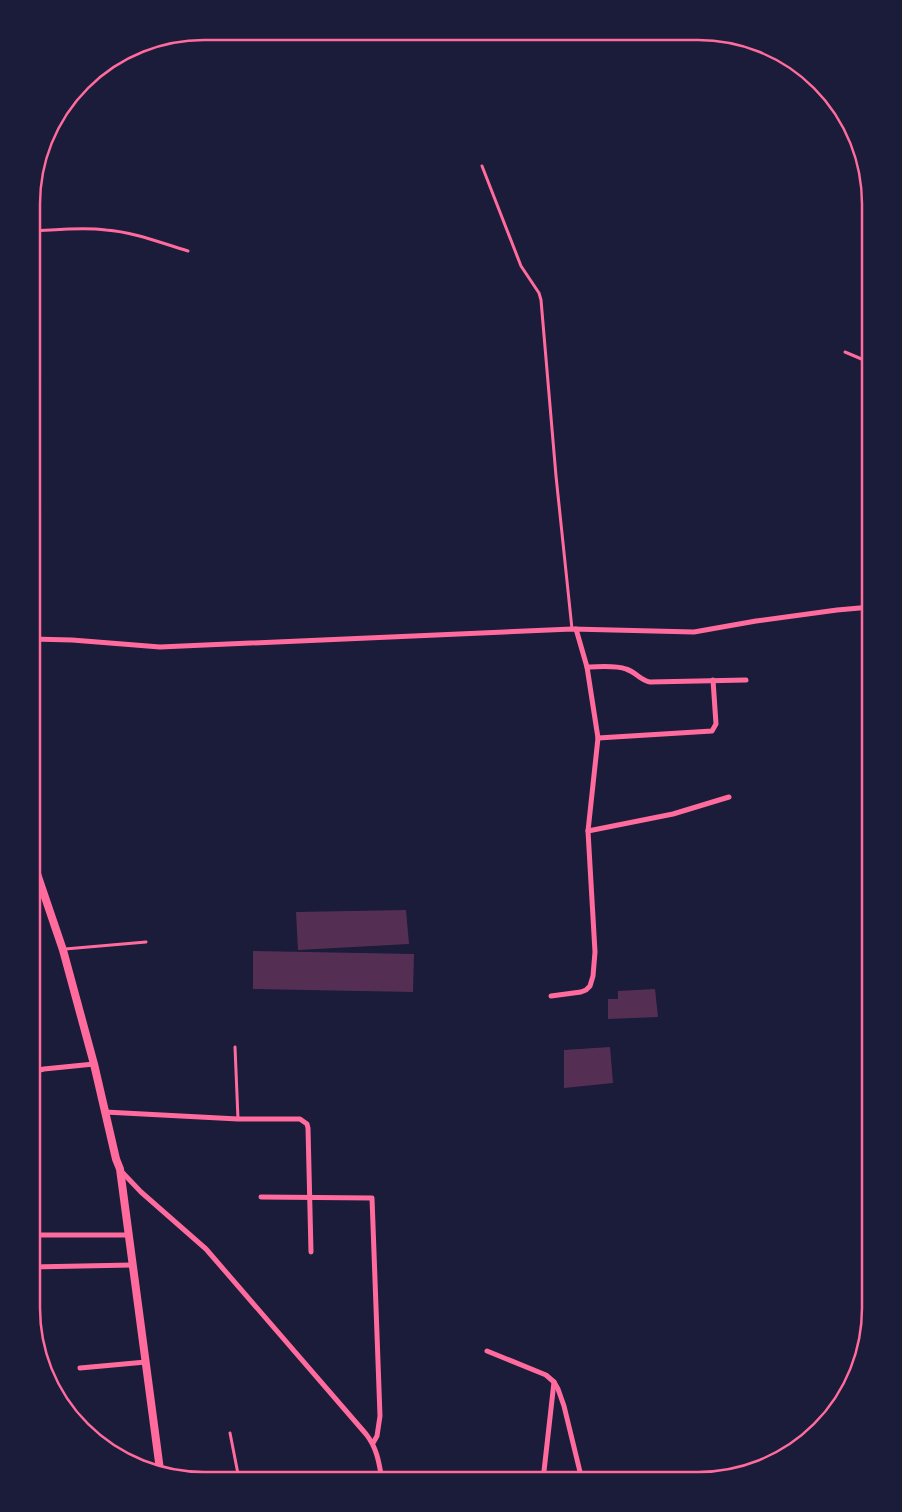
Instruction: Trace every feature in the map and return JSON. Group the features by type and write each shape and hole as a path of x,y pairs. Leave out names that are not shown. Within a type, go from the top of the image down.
{"street":[{"path":"40,639 160,647 574,629 694,632 756,621 862,608"},
{"path":"551,996 580,992 590,986 593,976 595,952 588,831 598,738 587,667 574,629"},
{"path":"587,667 622,668 650,682 746,680"},
{"path":"598,738 712,731 716,724 713,680"},
{"path":"588,831 673,814 729,797"},
{"path":"40,882 63,950 120,1169 159,1465"},
{"path":"40,1070 94,1064"},
{"path":"105,1112 238,1119 304,1120 308,1128 311,1252"},
{"path":"120,1169 141,1192 206,1249 274,1326 373,1444 378,1455 381,1472"},
{"path":"261,1197 372,1198 380,1416 377,1436 373,1444"},
{"path":"40,1235 128,1234"},
{"path":"40,1267 132,1265"},
{"path":"487,1351 546,1375 554,1382 564,1406 580,1472"},
{"path":"80,1368 146,1362"},
{"path":"544,1472 554,1382"}],"lane":[{"path":"482,166 521,266 539,293 541,300 556,476 574,629"},
{"path":"40,231 79,229 123,232 188,251"},
{"path":"845,352 862,359"},
{"path":"63,950 146,942"},
{"path":"235,1048 238,1119"},
{"path":"230,1433 237,1472"}],"building":[{"path":"406,910 409,944 298,950 296,912"},
{"path":"253,951 414,954 413,992 253,989"},
{"path":"655,989 658,1017 608,1019 608,999 618,999 618,991"},
{"path":"610,1047 613,1083 564,1088 564,1050"}]}
